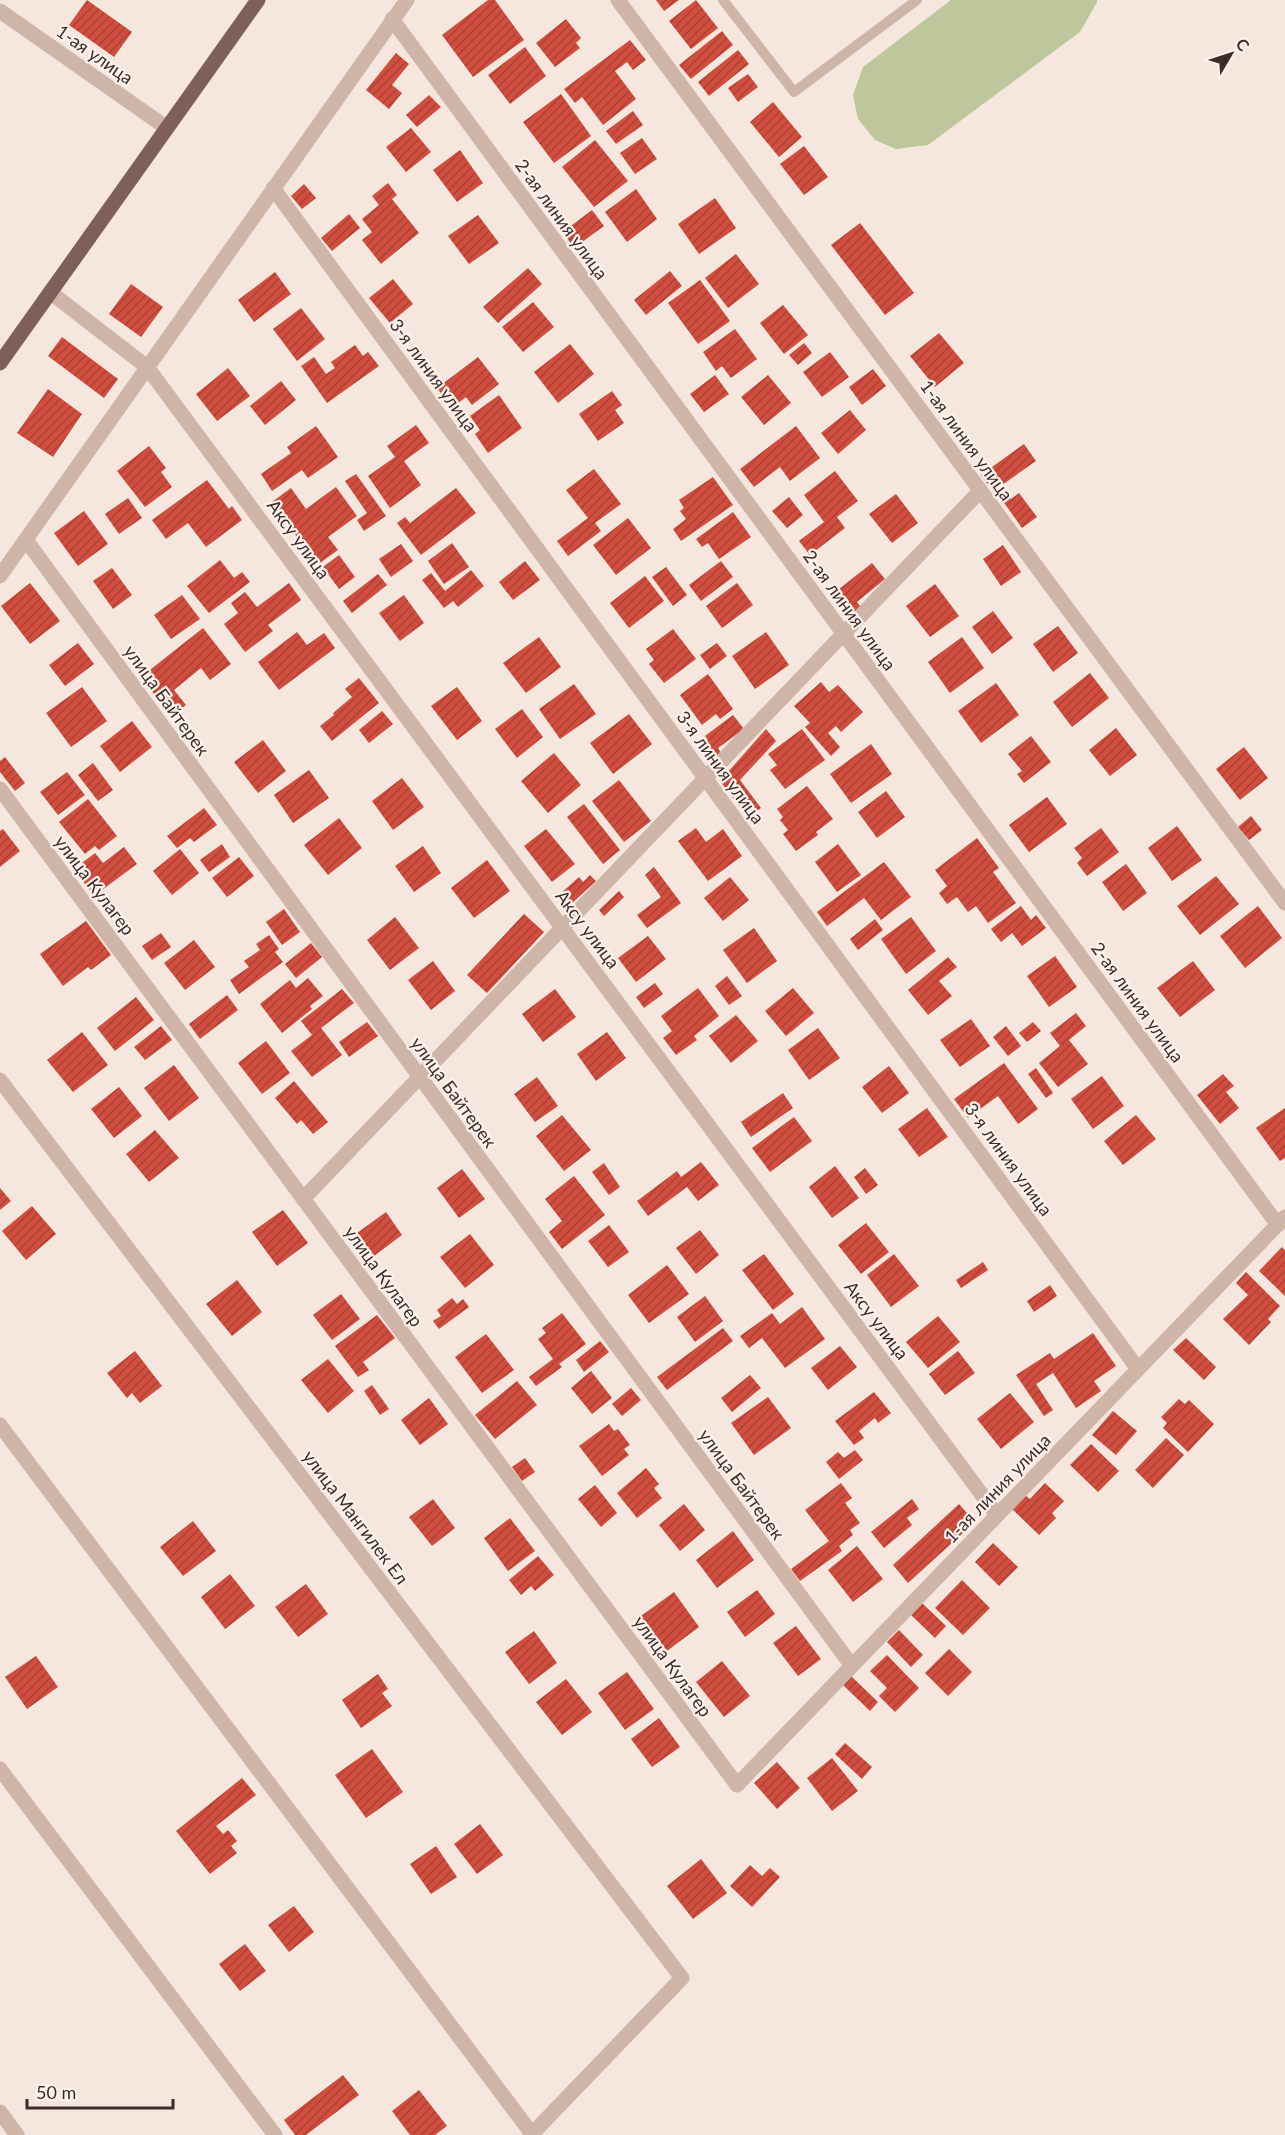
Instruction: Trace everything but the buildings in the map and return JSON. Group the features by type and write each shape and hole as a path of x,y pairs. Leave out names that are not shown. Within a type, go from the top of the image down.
{"main road":[{"path":"0,363 258,0"}],"street":[{"path":"0,576 407,0"},
{"name":"1-ая линия улица","path":"618,0 1285,903"},
{"name":"1-ая улица","path":"0,11 167,128"},
{"name":"2-ая линия улица","path":"392,19 843,634 1281,1221"},
{"name":"3-я линия улица","path":"273,188 1138,1369"},
{"name":"Аксу улица","path":"50,292 147,367 998,1515"},
{"path":"303,1199 980,491"},
{"name":"улица Байтерек","path":"26,540 852,1666"},
{"name":"улица Кулагер","path":"0,789 737,1785"},
{"name":"улица Мангилек Ел","path":"0,1080 682,1978 531,2134"},
{"name":"1-ая линия улица","path":"737,1785 1281,1221"},
{"path":"0,1425 531,2134"},
{"path":"0,1769 275,2135"},
{"path":"0,2112 17,2135"}],"lane":[{"path":"723,0 794,92 916,0"}],"green space":[{"path":"951,0 1097,0 1097,2 1080,32 928,145 896,149 875,140 858,119 853,95 863,67"}]}
